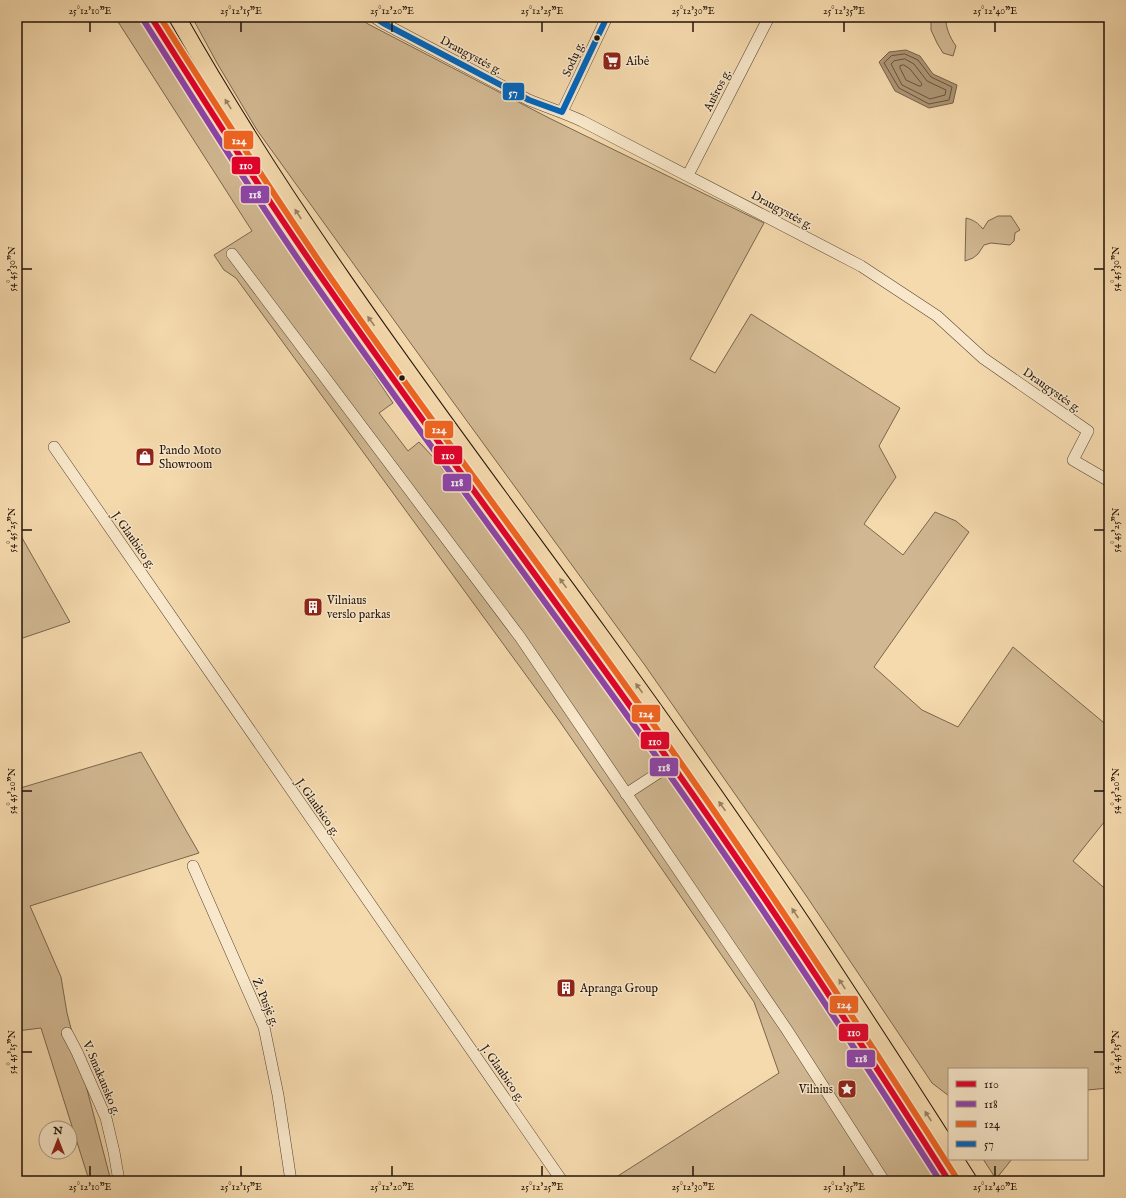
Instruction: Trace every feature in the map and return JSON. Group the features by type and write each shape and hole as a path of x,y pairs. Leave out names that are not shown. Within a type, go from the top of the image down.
{"highway":[{"path":"151,17 295,241 444,450 603,666 724,837 892,1090 949,1181"},
{"path":"176,17 223,97 310,231 390,346 612,651 735,825 822,952 948,1147"},
{"path":"956,1160 969,1181"}],"street":[{"name":"Draugystės g.","path":"374,17 529,100 582,121 861,266 937,316 983,358 1088,431 1073,460 1109,481"},
{"name":"Sodų g.","path":"562,112 607,17"},
{"name":"Aušros g.","path":"688,175 769,17"},
{"path":"232,254 520,637 787,1030 884,1181"},
{"name":"J. Glaubico g.","path":"54,447 562,1181"},
{"path":"626,794 672,764"},
{"name":"Ž. Pusjė g.","path":"193,866 264,1027 278,1095 291,1181"},
{"name":"V. Smakausko g.","path":"67,1032 106,1118 119,1181"}],"shaded area":[{"path":"115,17 139,17 201,116 393,403 379,413 408,451 419,442 435,459 609,695 677,790 768,923 936,1181 610,1181 779,1073 754,1002 558,719 236,278 224,270 214,255 252,231"},
{"path":"161,17 164,17 192,66"},
{"path":"192,17 359,17 368,24 549,118 764,223 690,359 715,373 751,314 900,408 879,446 896,477 864,524 903,555 935,512 956,521 969,532 874,667 922,710 958,727 1013,647 1109,727 1109,816 1073,861 1109,892 1109,1088 1088,1090 1088,1068 948,1068 948,1095 932,1083 805,894 644,664 257,130 217,63"},
{"path":"931,17 946,17 948,32 956,46 953,56 943,53 937,43 931,30"},
{"path":"998,216 1011,216 1020,230 1015,233 1014,241 1010,245 991,243 984,245 978,254 965,261 966,218 976,222 983,229 988,221"},
{"path":"17,529 70,622 17,640"},
{"path":"141,752 199,853 30,906 61,977 67,1013 111,1181 67,1181 88,1177 78,1145 78,1120 70,1120 41,1028 17,1031 17,789"},
{"path":"984,1160 1011,1160 996,1179"}],"water":[{"path":"906,50 920,56 933,74 957,85 953,103 929,108 895,91 879,62 889,52"}],"transit line":[{"name":"110","path":"151,17 215,118 303,251 411,404 627,702 742,865 847,1022 949,1181"},
{"name":"124","path":"160,17 265,181 330,277 416,398 635,698 749,862 819,966 956,1177"},
{"name":"57","path":"374,17 529,100 562,112 607,17"},
{"name":"118","path":"144,21 295,255 360,348 661,763 733,866 803,970 940,1181"}],"place":[{"name":"Aibė","path":"612,61"},
{"name":"Pando Moto Showroom","path":"145,457"},
{"name":"Vilniaus verslo parkas","path":"313,607"},
{"name":"Apranga Group","path":"566,988"},
{"name":"Vilnius","path":"847,1089"}]}
